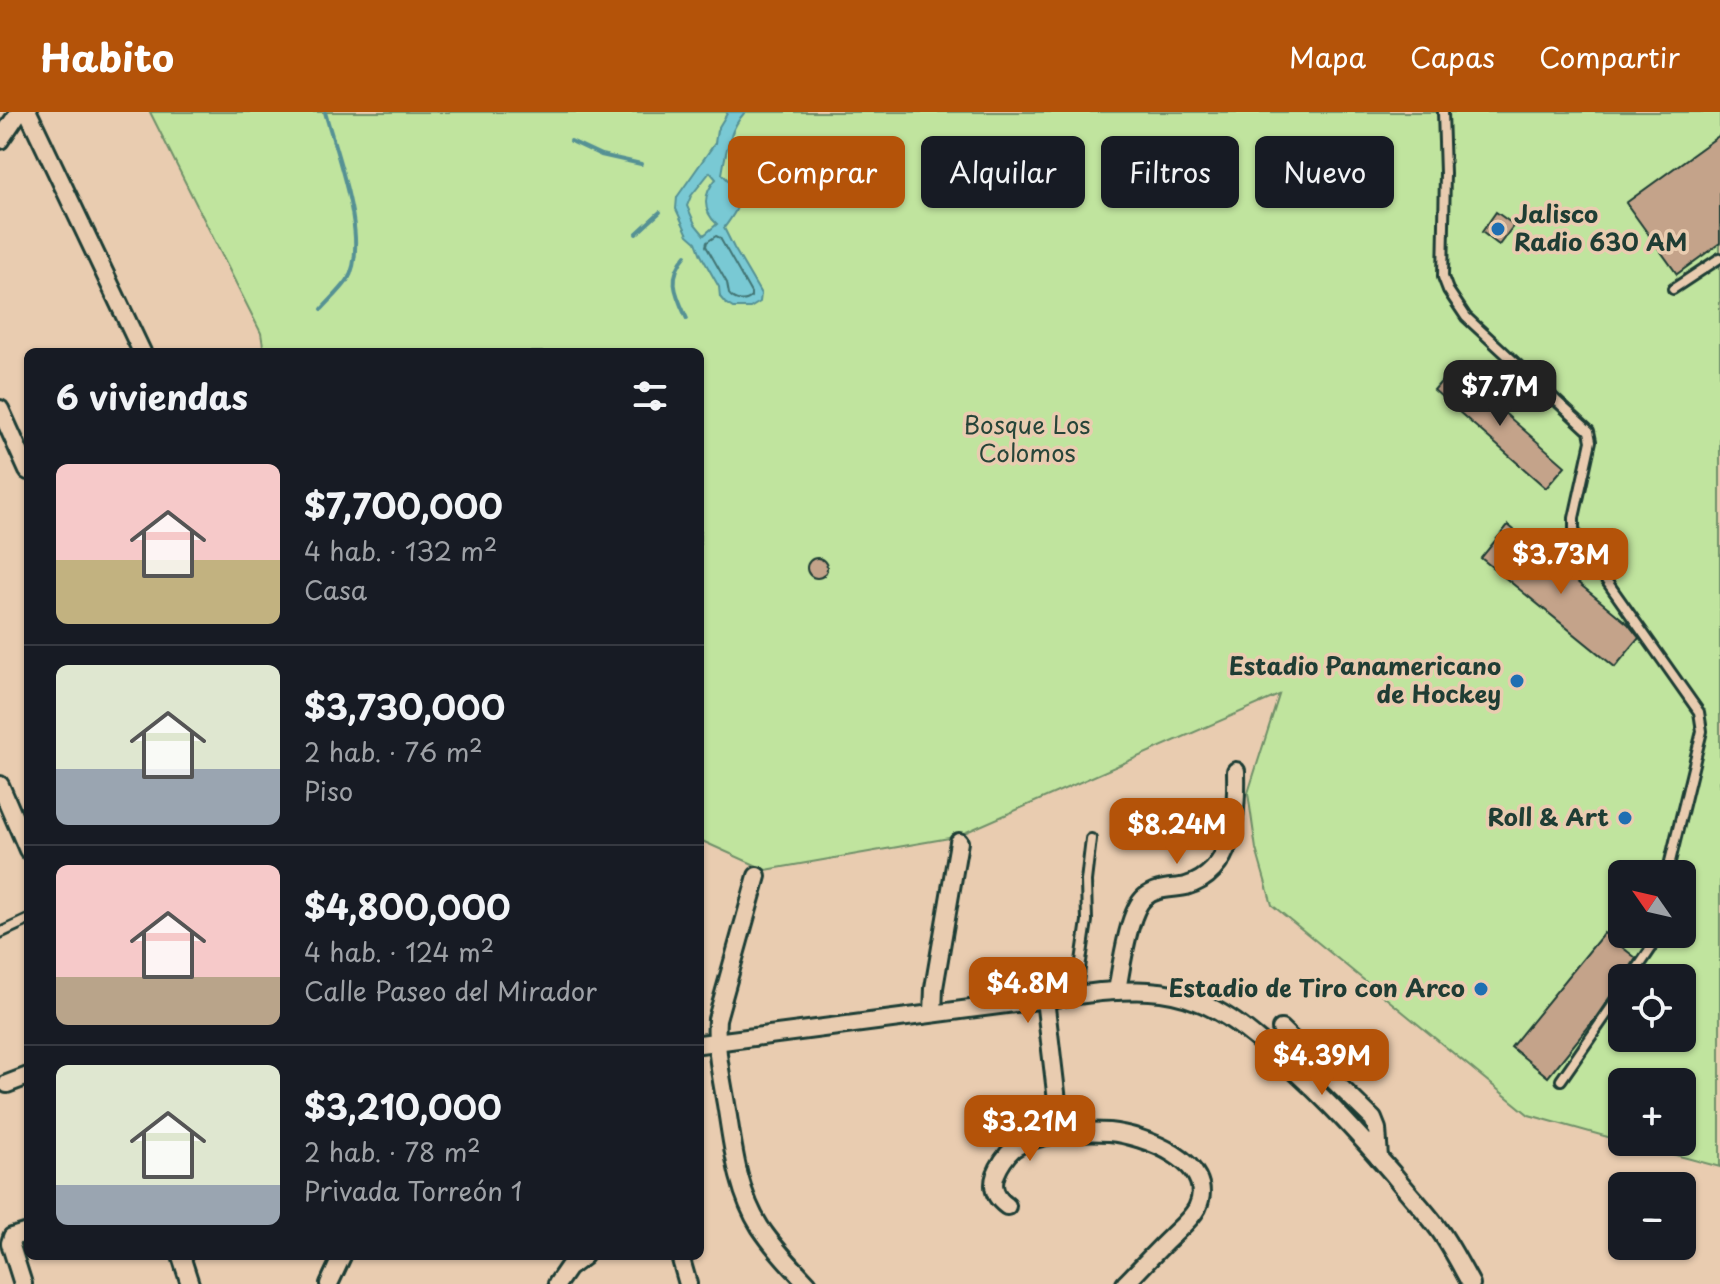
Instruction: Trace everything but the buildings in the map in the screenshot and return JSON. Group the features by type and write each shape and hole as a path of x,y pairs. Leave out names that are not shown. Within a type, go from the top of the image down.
{"street":[{"path":"0,140 19,112"},
{"path":"28,112 140,348"},
{"path":"0,409 24,462"},
{"path":"1117,991 1134,913 1143,898 1159,889 1187,885 1204,877 1229,846 1235,820 1236,771"},
{"path":"0,785 24,841"},
{"path":"933,1013 934,988 959,842"},
{"path":"757,876 708,1043 742,1187 760,1226 808,1284"},
{"path":"708,1043 1117,991 1173,993 1199,1001 1233,1020 1299,1074 1339,1113 1438,1228 1471,1284"},
{"path":"1045,999 1061,1135"},
{"path":"1281,1029 1373,1119 1377,1129 1379,1158"},
{"path":"7,1084 24,1078"},
{"path":"1007,1206 998,1199 993,1184 995,1175 1013,1149 1034,1140 1082,1131 1112,1132 1139,1138 1175,1154 1189,1165 1199,1180 1201,1195 1197,1209 1125,1284"},
{"path":"20,1234 10,1243 23,1284"},
{"path":"182,1260 190,1284"},
{"path":"329,1284 340,1260"},
{"path":"557,1284 568,1268 579,1260"},
{"path":"681,1260 688,1284"}],"lane":[{"path":"1443,112 1443,277 1448,290 1466,317 1589,431 1591,441 1574,518 1577,539 1699,712 1702,731 1670,860"},
{"path":"1673,289 1720,258"},
{"path":"1076,995 1087,921 1086,881 1091,839"},
{"path":"0,933 24,922"},
{"path":"1561,1080 1608,1012"}],"green space":[{"name":"Bosque Los Colomos","path":"150,112 1720,112 1720,1167 1679,1156 1696,1156 1696,1068 1608,1068 1608,1137 1529,1115 1272,905 1256,849 1248,793 1279,695 955,837 766,870 704,842 704,348 263,348 261,333"}],"water":[{"path":"728,112 745,112 731,136 728,136 722,174 728,180 728,208 737,208 724,228 761,294 760,302 750,308 733,308 720,297 719,287 676,209 677,197 715,143 717,130","holes":["710,172 716,179 709,191 707,208 717,224 704,235 687,206"]}],"waterway":[{"path":"322,309 347,281 355,245 349,198 325,112"},
{"path":"571,141 601,155 641,164"},
{"path":"636,234 660,212"},
{"path":"686,255 676,271 675,287 687,319"}],"place":[{"name":"Jalisco Radio 630 AM","path":"1498,229"},
{"name":"Estadio Panamericano de Hockey","path":"1517,681"},
{"name":"Roll & Art","path":"1625,818"},
{"name":"Estadio de Tiro con Arco","path":"1481,989"}]}
